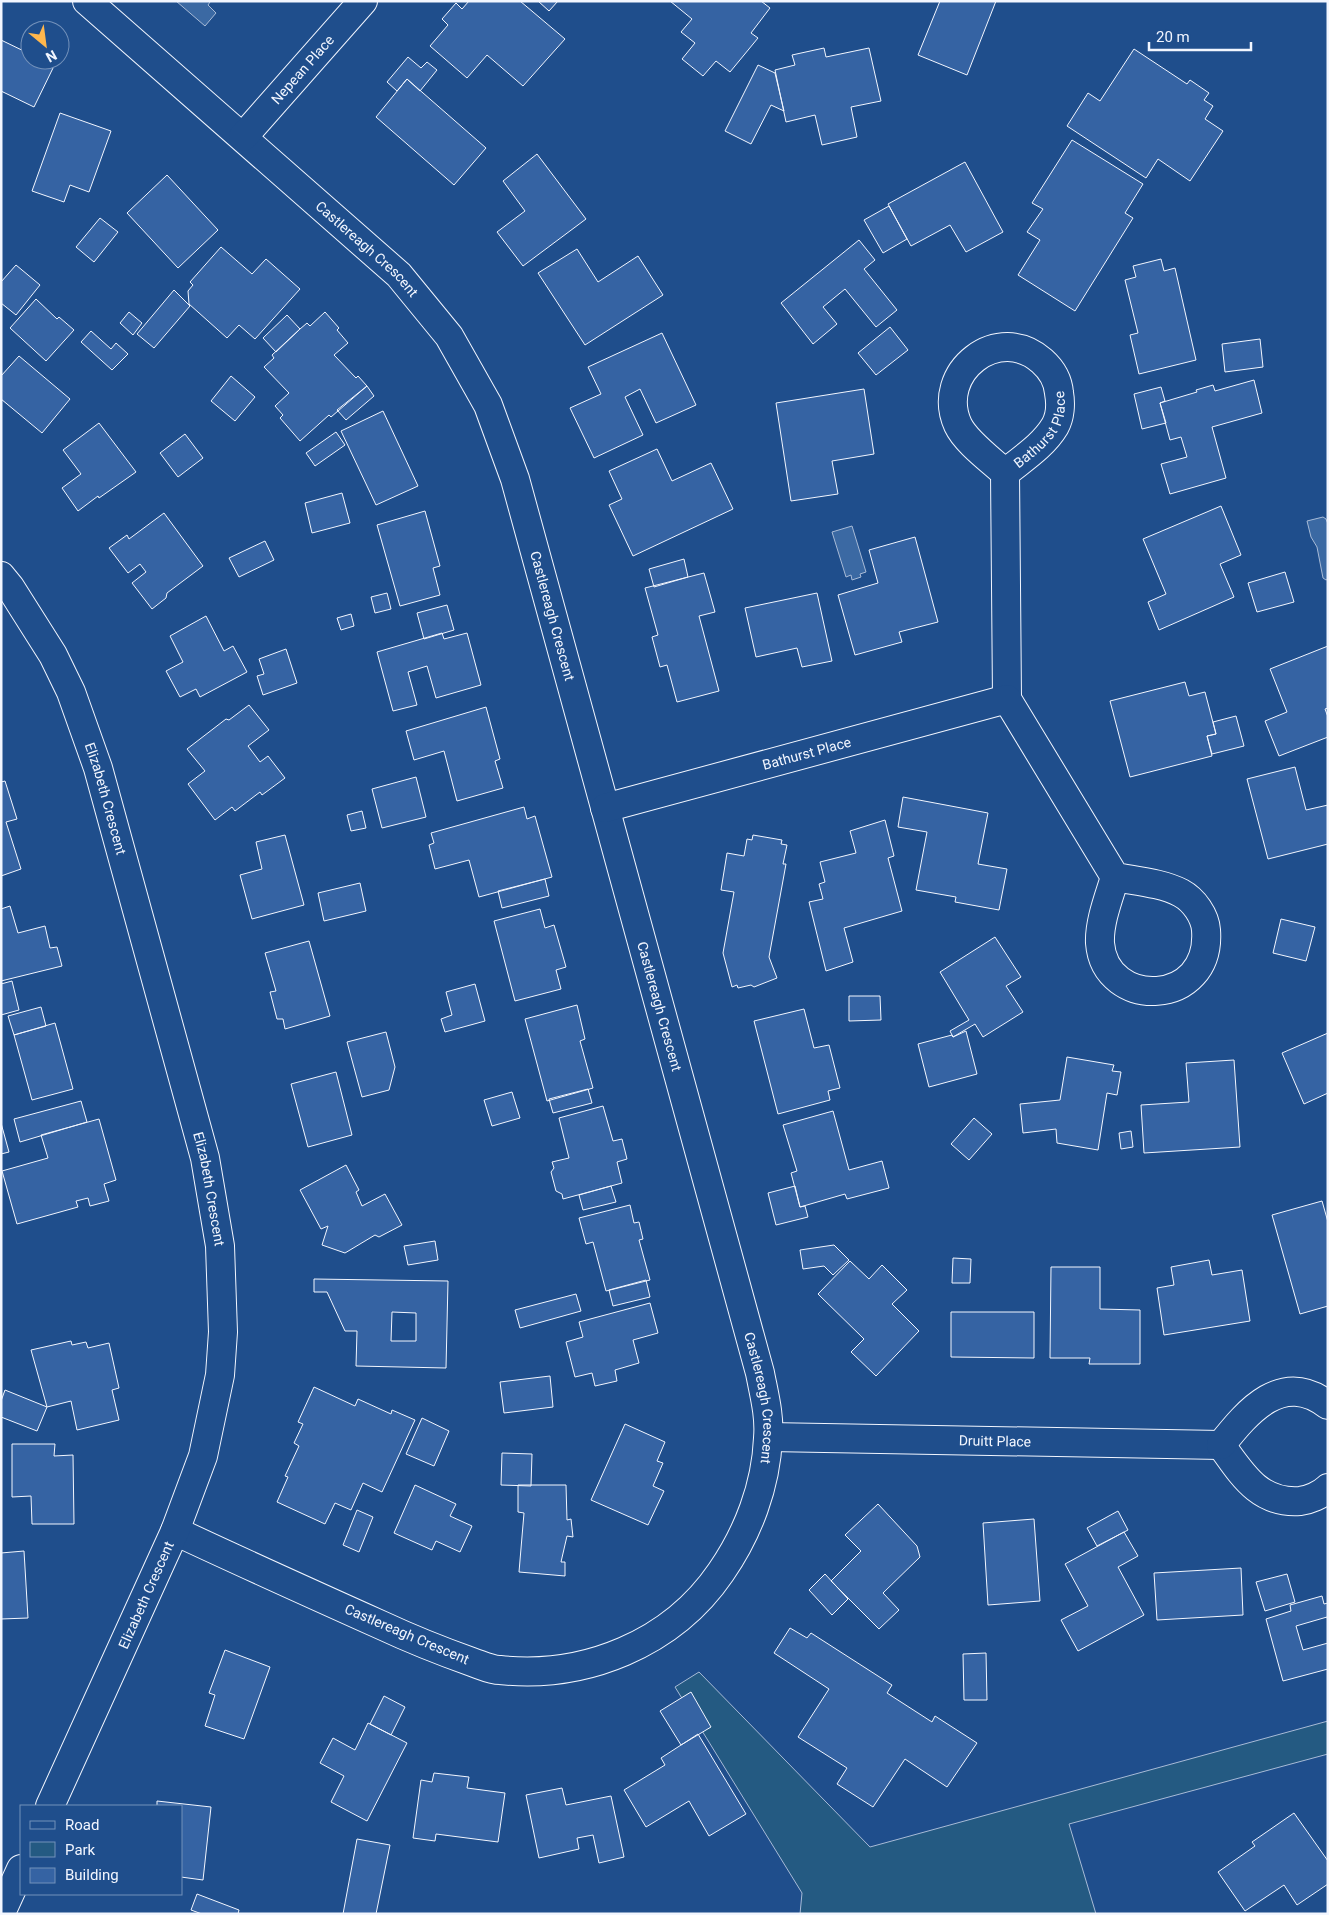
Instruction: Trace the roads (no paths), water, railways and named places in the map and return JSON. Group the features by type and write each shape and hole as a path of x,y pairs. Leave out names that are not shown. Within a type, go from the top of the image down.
{"street":[{"name":"Castlereagh Crescent","path":"87,1 399,275 449,336 488,405 515,479 760,1373 766,1403 769,1437 764,1470 745,1533 712,1586 692,1608 644,1643 604,1661 552,1671 498,1670 435,1650 175,1531"},
{"name":"Nepean Place","path":"243,138 363,1"},
{"name":"Bathurst Place","path":"605,808 1007,699 1005,473 970,441 958,426 952,407 954,387 963,369 978,355 996,348 1016,348 1035,355 1050,368 1059,386 1061,406 1055,425 1043,441 1005,473"},
{"name":"Elizabeth Crescent","path":"1,576 53,655 71,692 98,768 205,1158 220,1246 223,1332 220,1375 203,1456 175,1531 50,1805"},
{"path":"1007,699 1115,877 1102,924 1100,944 1106,963 1118,978 1134,989 1153,992 1173,988 1190,978 1202,963 1207,944 1206,924 1197,907 1182,894 1164,887 1115,877"},
{"path":"1328,1405 1308,1394 1288,1392 1269,1397 1252,1408 1221,1445 1250,1483 1266,1496 1286,1502 1306,1500 1328,1488"},
{"name":"Druitt Place","path":"769,1437 1221,1445"},
{"path":"1,1913 20,1871"}]}
